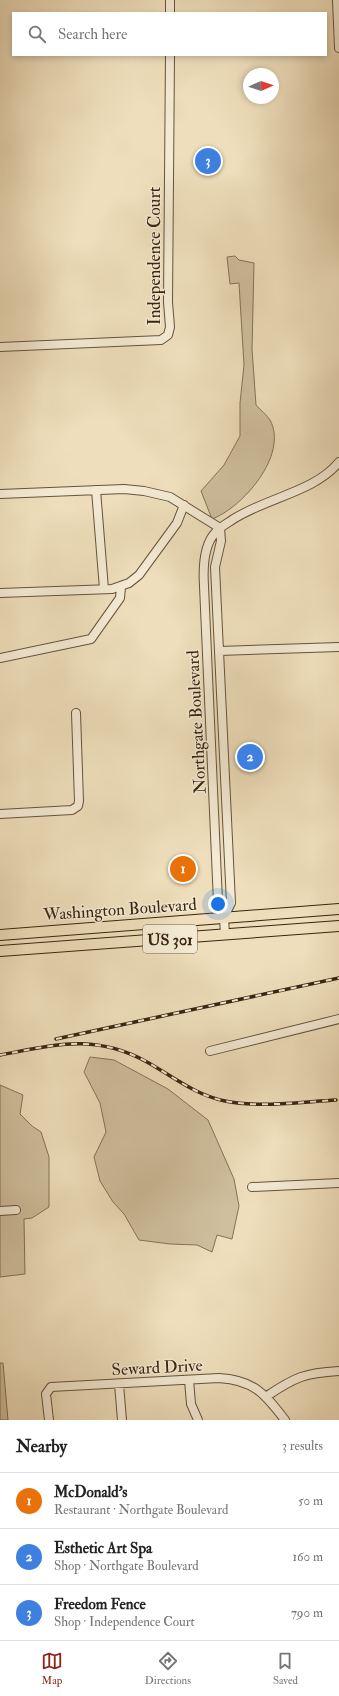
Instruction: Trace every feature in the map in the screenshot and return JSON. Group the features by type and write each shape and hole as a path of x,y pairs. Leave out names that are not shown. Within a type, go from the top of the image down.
{"main road":[{"name":"Washington Boulevard","path":"0,935 339,909"},
{"name":"Washington Boulevard","path":"0,951 339,926"}],"street":[{"path":"170,0 170,12"},
{"path":"337,0 339,48"},
{"name":"Independence Court","path":"0,348 161,340 168,335 170,327 168,302 170,56"},
{"name":"Northgate Boulevard","path":"225,935 224,918 218,902 203,568 209,544 214,534 220,528 249,509 316,482 339,462"},
{"path":"0,494 124,489 144,491 170,497 184,504 220,528"},
{"path":"96,490 104,589"},
{"path":"0,593 121,587 139,575 177,523 184,504"},
{"name":"Northgate Boulevard","path":"220,528 221,541 215,567 231,903 224,918"},
{"path":"0,658 91,639 120,598 121,587"},
{"path":"219,651 339,647"},
{"path":"0,814 72,810 78,806 80,801 76,713"},
{"path":"210,1051 339,1019"},
{"path":"252,1187 339,1183"},
{"path":"0,1211 16,1210"},
{"path":"267,1396 286,1382 302,1375 339,1371"},
{"path":"189,1380 191,1404 198,1420"},
{"name":"Seward Drive","path":"50,1420 46,1394 51,1387 189,1380 232,1380 249,1385 267,1396 285,1420"},
{"path":"119,1384 122,1420"}],"shaded area":[{"path":"235,256 239,260 254,263 252,349 256,405 270,420 274,434 273,449 268,464 249,492 224,513 212,519 201,491 224,465 240,436 240,403 244,365 239,283 230,284 227,257"},
{"path":"90,1057 114,1060 168,1089 208,1120 234,1179 239,1206 232,1239 217,1235 212,1252 197,1245 170,1244 139,1240 124,1214 113,1202 100,1181 94,1157 106,1132 100,1103 84,1072"},
{"path":"0,1085 23,1095 20,1114 32,1126 41,1132 49,1157 49,1207 32,1218 24,1219 25,1274 0,1277 0,1214 19,1213 19,1207 0,1208"},
{"path":"0,1363 3,1363 8,1420 0,1420"}],"railway":[{"path":"56,1039 339,978"},
{"path":"0,1055 57,1045 92,1044 109,1047 128,1053 147,1062 194,1090 225,1101 266,1104 336,1100"}],"place":[{"name":"Freedom Fence","path":"208,161"},
{"name":"Esthetic Art Spa","path":"250,757"},
{"name":"McDonald's","path":"183,869"}]}
